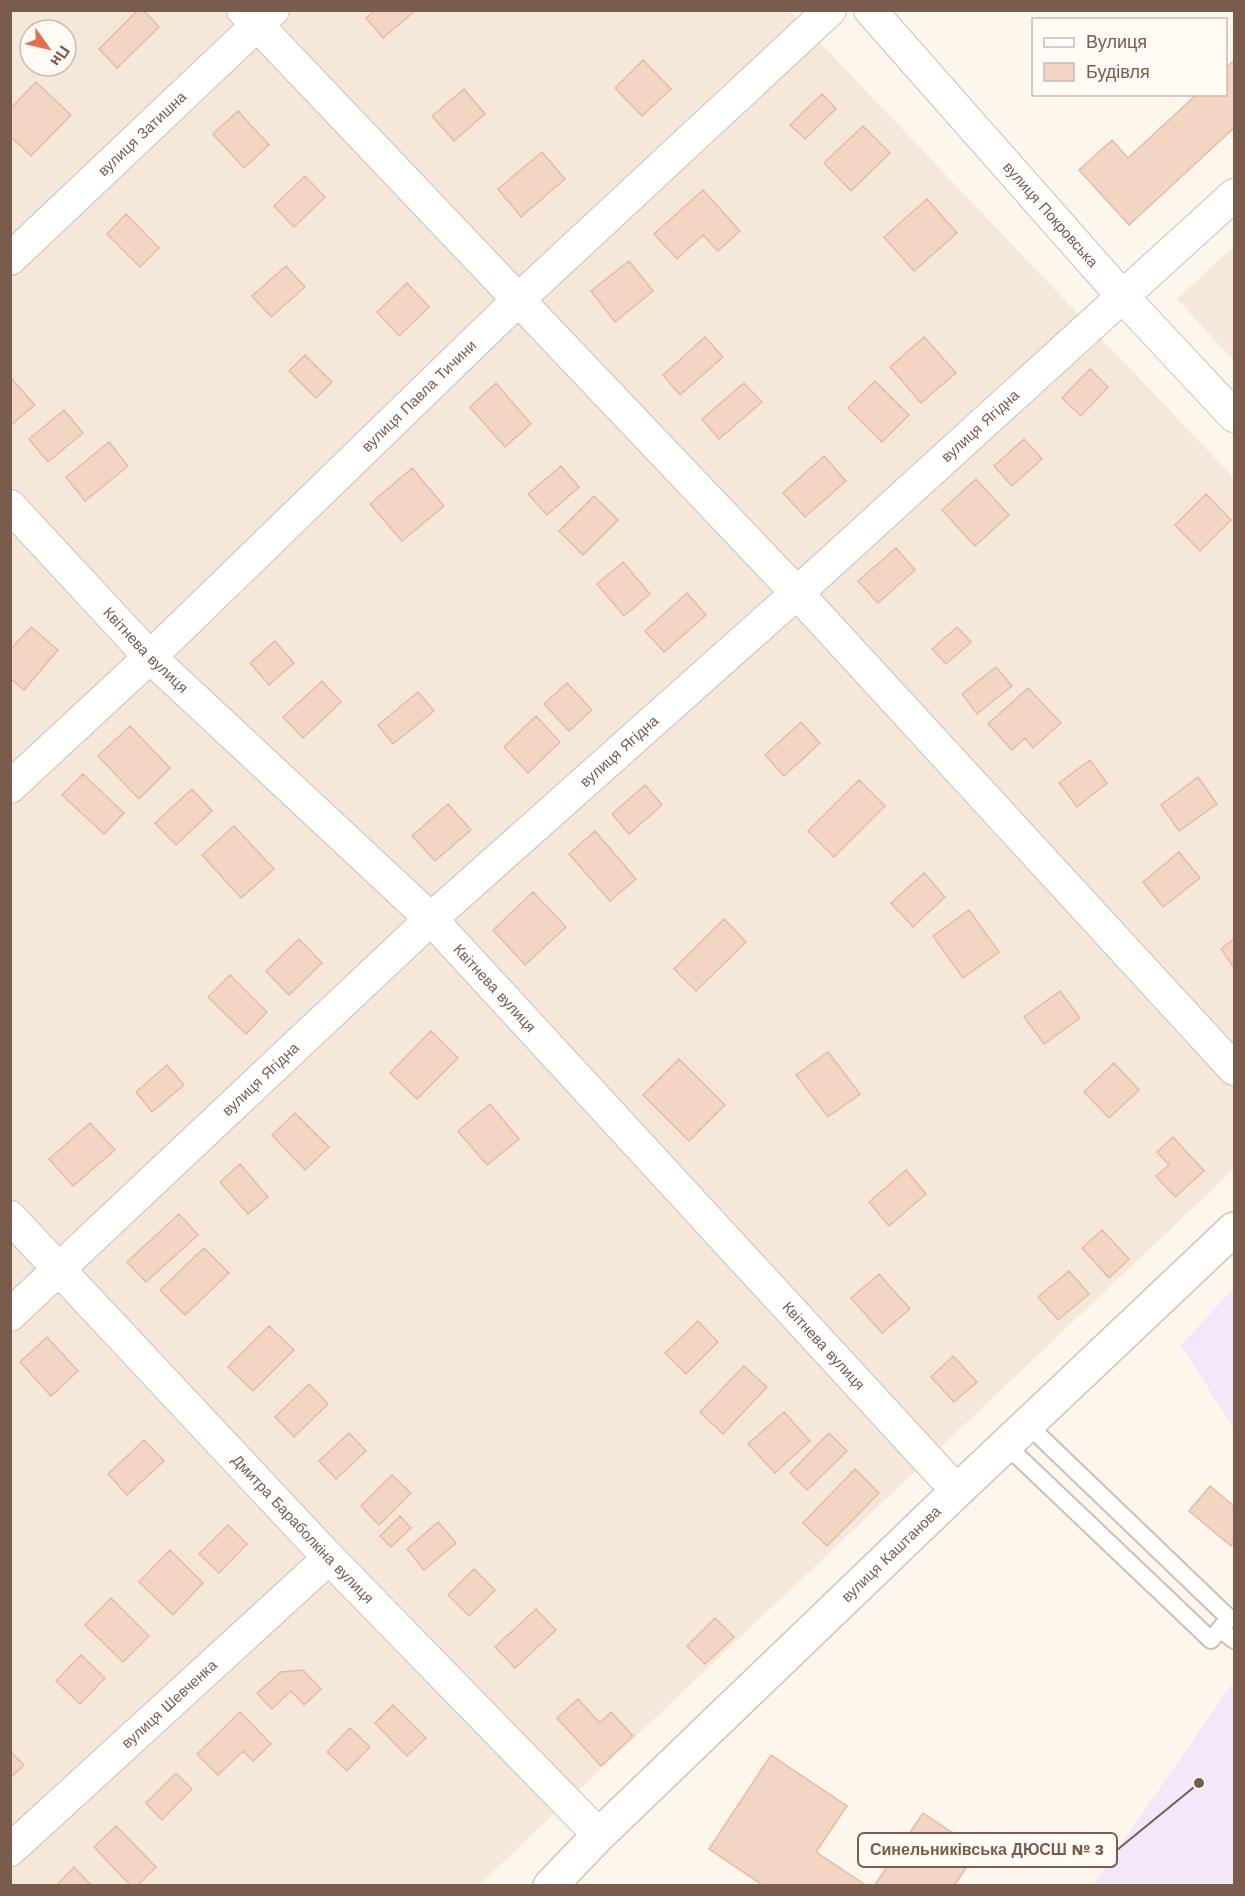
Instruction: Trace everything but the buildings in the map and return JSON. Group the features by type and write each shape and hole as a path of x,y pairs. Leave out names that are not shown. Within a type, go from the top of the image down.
{"street":[{"name":"вулиця Павла Тичини","path":"10,788 150,657 518,300 830,10"},
{"name":"вулиця Покровська","path":"870,10 1122,297 1234,416"},
{"path":"258,16 518,300 797,593 1234,1069"},
{"name":"вулиця Затишна","path":"10,259 258,16"},
{"name":"вулиця Ягідна","path":"10,1315 431,919 797,593 1234,195"},
{"name":"Квітнева вулиця","path":"10,506 150,657 431,919 957,1491"},
{"name":"Дмитра Бараболкіна вулиця","path":"10,1217 329,1558 599,1834"},
{"name":"вулиця Каштанова","path":"560,1883 599,1834 1234,1228"},
{"name":"вулиця Шевченка","path":"10,1850 329,1558"}],"lane":[{"path":"1016,1435 1229,1618 1211,1640 1016,1435"},
{"path":"1220,1629 1234,1640"}],"shaded area":[{"path":"11,11 790,11 1234,478 1234,1169 479,1885 11,1886"},
{"path":"1234,246 1234,361 1177,299"},
{"path":"1234,1288 1234,1429 1181,1345"},
{"path":"1234,1681 1234,1885 1093,1885"}],"place":[{"name":"Синельниківська ДЮСШ № 3","path":"1199,1783"}]}
